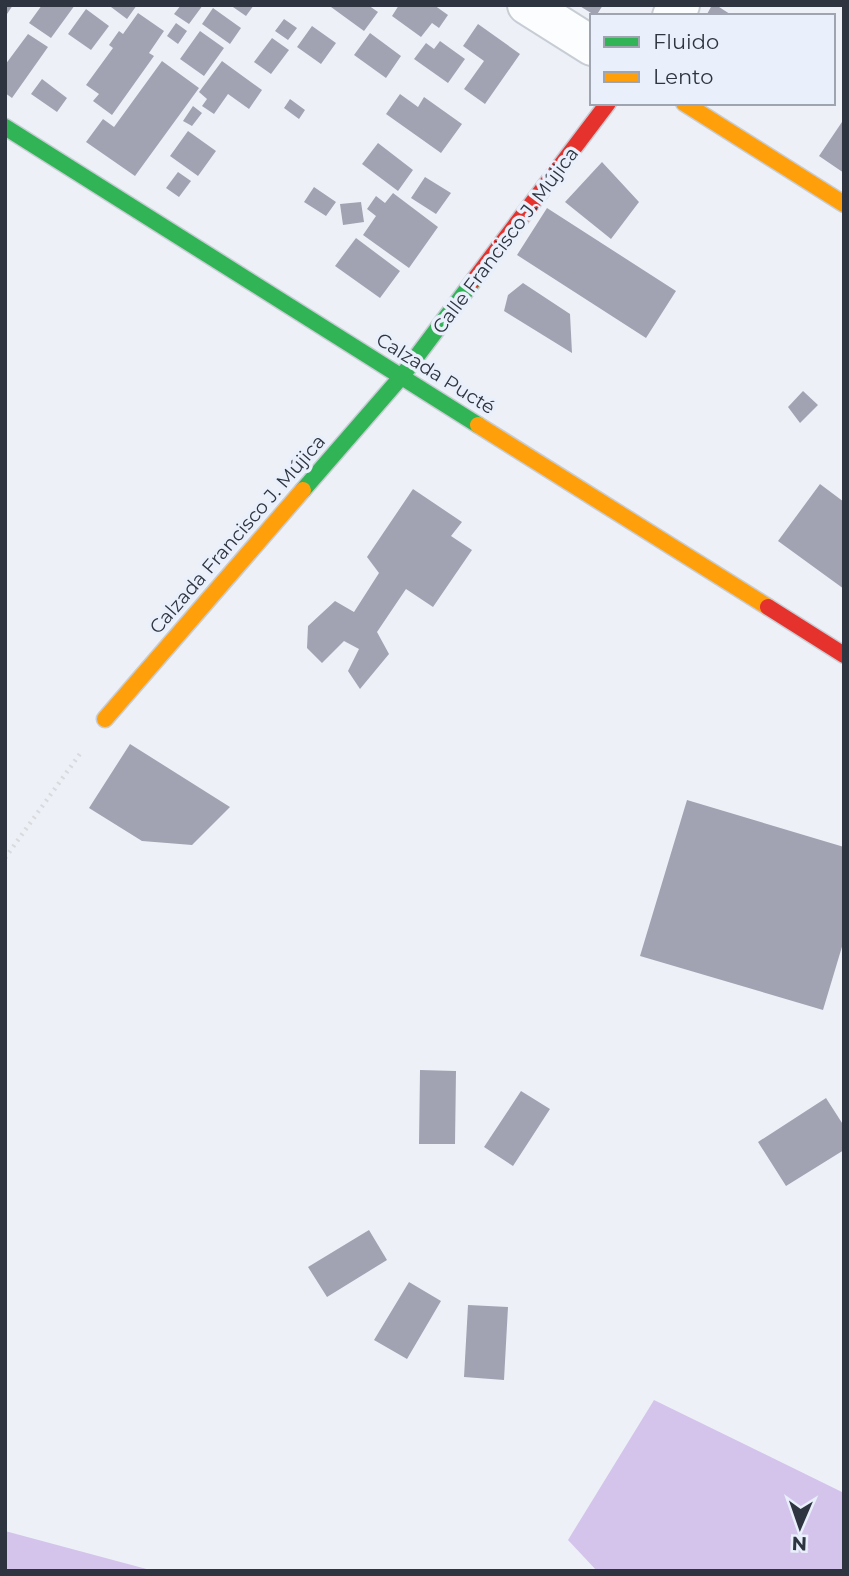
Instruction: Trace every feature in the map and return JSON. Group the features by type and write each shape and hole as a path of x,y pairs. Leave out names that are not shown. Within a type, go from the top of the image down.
{"street":[{"path":"527,5 590,45"},
{"name":"Calle Francisco J. Mújica","path":"402,376 606,105"},
{"path":"687,105 844,204"},
{"name":"Calzada Pucté","path":"5,127 844,655"},
{"name":"Calzada Francisco J. Mújica","path":"105,719 402,376"}],"path":[{"path":"5,858 105,719"}],"shaded area":[{"path":"654,1400 844,1493 844,1571 597,1571 568,1540"},
{"path":"5,1531 154,1571 5,1571"}],"building":[{"path":"5,5 13,5 5,17"},
{"path":"42,5 75,5 51,38 29,23"},
{"path":"137,5 127,19 111,7"},
{"path":"181,5 203,5 189,24 174,14"},
{"path":"230,5 254,5 246,16"},
{"path":"368,5 378,12 364,31 331,7"},
{"path":"399,5 434,5 448,15 439,28 432,23 421,37 392,16"},
{"path":"578,5 603,5 597,14"},
{"path":"712,5 716,5 730,14 707,14"},
{"path":"213,8 241,28 230,44 202,24"},
{"path":"86,9 109,26 91,50 68,34"},
{"path":"138,13 164,31 149,53 154,56 112,115 93,101 99,94 86,85 113,48 109,45 119,31 123,34"},
{"path":"284,19 297,28 288,40 275,31"},
{"path":"176,23 187,31 178,44 167,36"},
{"path":"478,24 520,54 485,104 464,89 484,61 463,46"},
{"path":"312,26 336,43 321,64 297,47"},
{"path":"200,31 224,48 204,76 180,59"},
{"path":"370,33 401,56 386,78 354,55"},
{"path":"28,34 48,47 12,98 5,93 5,65"},
{"path":"272,38 289,50 271,74 254,62"},
{"path":"440,41 465,59 448,83 414,59 426,43 434,49"},
{"path":"162,61 199,88 135,176 86,142 103,119 114,127"},
{"path":"222,61 262,90 249,109 228,94 214,114 202,106 207,99 199,92"},
{"path":"42,79 67,98 57,112 31,94"},
{"path":"400,94 418,107 424,97 462,124 441,153 386,114"},
{"path":"290,99 305,110 299,119 284,108"},
{"path":"193,106 202,113 192,126 183,121"},
{"path":"844,119 844,173 819,156"},
{"path":"188,131 216,151 198,176 170,156"},
{"path":"378,143 413,170 398,191 362,164"},
{"path":"602,162 639,202 611,239 565,202"},
{"path":"178,172 191,181 179,197 166,188"},
{"path":"425,177 451,193 436,214 411,198"},
{"path":"314,187 336,202 326,216 304,202"},
{"path":"393,193 438,227 409,268 363,235 376,216 367,209 376,196 385,203"},
{"path":"361,202 364,222 343,225 340,204"},
{"path":"547,208 676,291 646,338 517,255"},
{"path":"356,238 400,271 380,298 335,266"},
{"path":"523,283 570,314 572,353 504,311 508,295"},
{"path":"803,391 818,405 800,423 788,407"},
{"path":"820,484 844,502 844,589 778,541"},
{"path":"413,489 462,522 451,536 472,550 433,607 406,589 377,632 389,654 360,689 348,671 359,649 344,641 322,663 307,648 308,626 335,601 354,612 379,573 367,557"},
{"path":"130,744 230,807 192,845 142,841 89,808"},
{"path":"687,800 844,847 844,940 823,1010 640,956"},
{"path":"420,1070 456,1071 455,1144 419,1144"},
{"path":"521,1091 550,1109 513,1166 484,1147"},
{"path":"826,1098 844,1126 844,1150 786,1186 758,1142"},
{"path":"369,1230 387,1260 327,1297 308,1267"},
{"path":"409,1282 441,1301 407,1359 374,1340"},
{"path":"468,1305 508,1307 504,1380 464,1377"}],"traffic: fast":[{"path":"5,127 478,425"},
{"path":"303,490 402,376 474,280"}],"traffic: slow":[{"path":"687,105 844,204"},
{"path":"478,425 768,607"},
{"path":"105,719 303,490"}],"traffic: jam":[{"path":"474,280 606,105"},
{"path":"768,607 844,655"}]}
